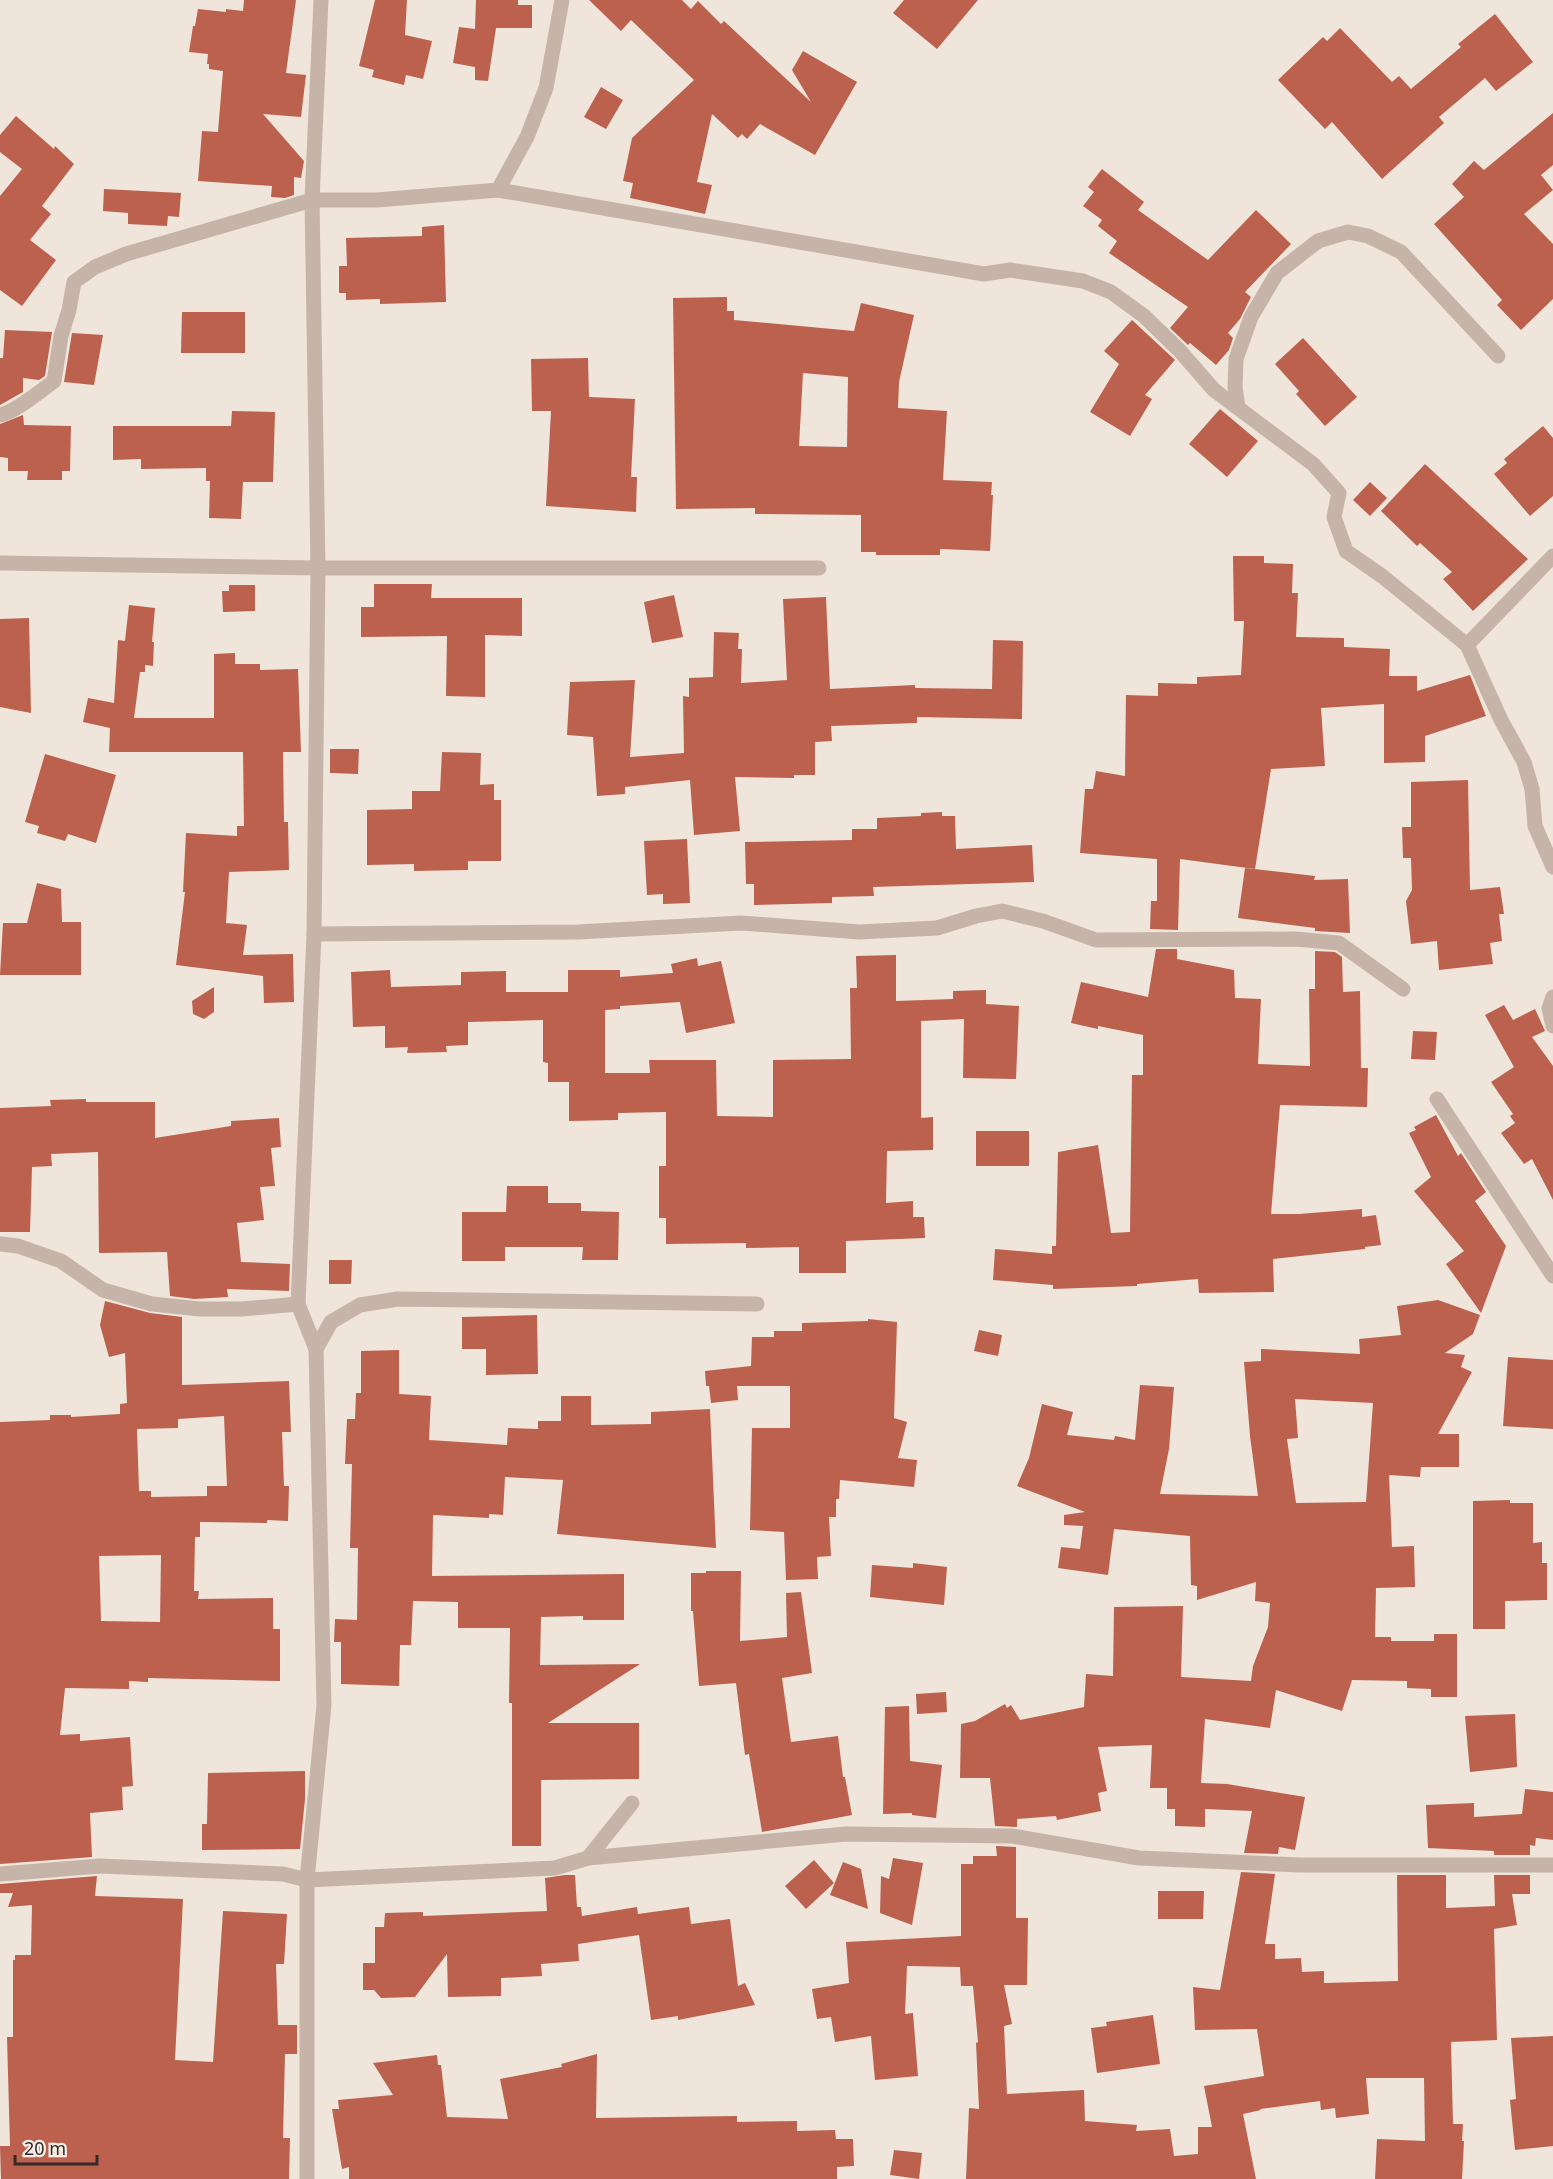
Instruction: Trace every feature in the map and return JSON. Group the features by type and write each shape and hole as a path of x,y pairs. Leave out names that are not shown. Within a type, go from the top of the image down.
{"street":[{"path":"307,2179 307,1881 324,1705 316,1350 298,1304 314,934 318,568 312,200 321,0"},
{"path":"498,190 527,137 546,87 562,0"},
{"path":"0,415 9,413 54,381 60,336 69,310 74,282 94,267 126,254 312,200 377,200 498,190 984,274 1010,270 1083,281 1111,292 1144,316 1180,351 1214,390 1313,464 1339,493 1334,517 1346,552 1382,576 1467,645 1501,720 1524,762 1532,789 1535,826 1553,867"},
{"path":"1238,407 1235,387 1236,359 1251,317 1277,273 1318,241 1348,232 1368,236 1401,252 1498,356"},
{"path":"1467,645 1553,556"},
{"path":"0,563 318,568 819,568"},
{"path":"314,934 578,932 741,923 859,932 937,928 1002,911 1043,921 1096,940 1295,939 1339,943 1403,989"},
{"path":"1553,997 1549,1008 1553,1026"},
{"path":"1437,1099 1553,1276"},
{"path":"0,1244 18,1246 61,1261 103,1290 152,1304 200,1309 232,1309 298,1304"},
{"path":"316,1350 331,1322 360,1305 398,1299 757,1304"},
{"path":"588,1858 632,1803"},
{"path":"0,1874 100,1866 283,1874 307,1881 555,1868 588,1858 846,1834 1012,1836 1139,1858 1300,1865 1553,1864"}],"building":[{"path":"244,0 296,0 286,73 306,75 301,117 263,114 304,161 301,178 294,177 294,195 285,198 271,197 272,186 198,181 202,131 218,132 223,71 209,69 208,54 189,52 193,26 195,26 198,9 243,11"},
{"path":"375,0 407,0 405,35 432,41 423,79 406,75 404,85 372,77 374,70 359,66"},
{"path":"476,0 518,0 518,5 532,5 532,28 496,28 488,81 475,80 475,67 453,63 459,27 475,29"},
{"path":"589,0 682,0 691,9 698,1 721,24 724,21 811,102 792,70 803,51 857,82 815,155 760,124 747,139 742,134 738,138 712,114 697,182 712,185 705,214 630,198 633,183 623,181 632,138 694,80 631,20 621,31"},
{"path":"904,0 978,0 937,49 893,13"},
{"path":"1495,14 1533,62 1496,91 1485,78 1439,117 1444,123 1382,179 1332,122 1325,129 1278,80 1323,37 1327,41 1340,28 1392,82 1399,76 1411,89 1461,47 1458,44"},
{"path":"601,87 623,100 606,129 584,117"},
{"path":"1553,113 1553,165 1541,175 1553,190 1524,214 1553,244 1553,299 1521,330 1497,305 1502,300 1434,224 1464,197 1452,184 1474,161 1484,170"},
{"path":"16,116 74,164 42,206 51,214 30,240 56,260 22,306 0,290 0,196 22,169 0,152 0,135"},
{"path":"1102,169 1144,202 1138,210 1208,260 1256,210 1291,244 1245,292 1251,297 1240,319 1228,333 1233,338 1229,350 1216,365 1190,343 1188,345 1170,328 1188,307 1109,253 1117,241 1098,226 1102,220 1083,206 1094,192 1088,187"},
{"path":"104,189 181,193 179,217 168,216 167,226 128,224 128,213 103,211"},
{"path":"444,225 446,302 380,304 380,299 346,300 346,293 339,293 339,266 347,266 346,238 422,236 422,227"},
{"path":"727,297 727,311 734,311 734,320 854,331 861,303 914,315 899,382 898,408 947,411 943,480 992,482 990,551 940,549 940,555 876,555 876,552 861,552 861,515 755,514 755,508 676,509 673,298","holes":["803,373 848,377 847,447 799,446"]},
{"path":"182,312 245,312 245,353 181,353"},
{"path":"1132,320 1175,360 1145,395 1152,399 1130,436 1090,412 1119,364 1104,351"},
{"path":"5,330 52,332 45,376 39,380 23,378 23,392 0,405 0,358 3,358"},
{"path":"72,333 103,335 94,385 64,382"},
{"path":"1303,338 1357,397 1325,426 1296,394 1299,391 1275,364"},
{"path":"588,358 589,397 635,399 631,477 637,477 636,512 546,506 551,411 532,411 531,359"},
{"path":"1220,409 1258,441 1227,477 1189,444"},
{"path":"232,411 275,412 273,482 243,482 241,519 209,518 210,481 206,481 206,468 141,469 141,459 113,460 113,426 231,426"},
{"path":"23,415 24,425 71,426 70,471 62,471 62,480 27,480 28,471 8,471 8,458 0,457 0,424"},
{"path":"1543,426 1553,438 1553,496 1530,516 1494,474 1507,463 1504,459"},
{"path":"1425,464 1528,559 1473,611 1443,579 1452,572 1420,543 1417,546 1381,511"},
{"path":"1370,482 1387,498 1370,516 1353,500"},
{"path":"1233,556 1264,556 1264,563 1293,564 1292,593 1298,593 1296,637 1344,638 1344,647 1390,649 1389,676 1417,676 1417,691 1470,675 1486,716 1425,736 1425,762 1384,763 1384,704 1321,708 1325,766 1271,769 1255,869 1180,859 1178,930 1150,929 1151,901 1157,901 1157,859 1080,853 1085,789 1093,789 1096,771 1125,776 1126,695 1158,696 1158,683 1197,684 1197,677 1241,675 1244,621 1234,621"},
{"path":"374,584 432,584 431,598 522,598 522,636 485,635 485,697 446,696 447,636 361,637 361,607 374,607"},
{"path":"229,585 255,585 255,611 223,612 222,591 229,591"},
{"path":"674,595 683,637 652,643 644,602"},
{"path":"826,597 830,689 915,685 915,688 992,689 993,640 1023,641 1022,719 917,717 917,723 831,726 832,741 815,742 815,775 794,775 794,778 735,777 740,831 694,835 690,780 625,787 625,794 597,796 593,737 567,735 570,682 635,680 630,757 684,753 683,696 689,697 689,678 713,677 714,632 739,633 738,649 742,649 741,683 787,680 783,599"},
{"path":"129,605 155,608 152,642 154,642 153,666 145,665 145,672 140,672 134,718 214,718 214,654 235,653 235,664 260,664 260,670 298,669 301,752 283,752 284,822 288,822 289,870 229,872 226,923 247,925 243,955 293,954 294,1002 264,1003 263,976 176,965 185,892 183,892 186,833 237,836 237,826 244,826 243,752 109,752 110,728 83,722 88,698 114,703 118,640 125,641"},
{"path":"29,618 31,713 0,707 0,619"},
{"path":"330,749 359,749 358,774 330,773"},
{"path":"442,752 481,753 480,785 494,784 494,800 501,800 501,861 468,861 468,870 414,871 414,864 367,865 367,810 412,809 412,791 440,791"},
{"path":"45,754 116,775 96,843 68,834 65,841 37,833 39,826 25,822"},
{"path":"1468,780 1470,890 1500,887 1504,914 1499,914 1502,941 1490,943 1493,964 1439,970 1437,941 1411,944 1406,901 1412,890 1411,858 1403,858 1402,827 1411,827 1411,782"},
{"path":"942,812 942,816 955,816 956,849 1032,845 1034,882 873,887 874,896 832,897 832,903 754,905 754,884 746,884 745,842 852,840 852,829 877,829 877,818 921,816 921,813"},
{"path":"687,839 690,903 663,904 663,894 647,895 644,841"},
{"path":"1245,868 1315,876 1314,880 1348,879 1350,933 1315,931 1315,928 1238,918"},
{"path":"37,883 61,889 62,922 81,922 81,975 0,975 3,923 27,923"},
{"path":"1156,949 1177,949 1177,959 1234,970 1235,998 1261,999 1258,1064 1310,1066 1309,989 1315,989 1315,951 1335,952 1342,957 1343,992 1360,991 1361,1068 1368,1068 1367,1107 1280,1105 1271,1214 1362,1209 1362,1217 1376,1215 1381,1245 1365,1247 1365,1249 1273,1259 1274,1292 1199,1293 1198,1279 1137,1284 1137,1286 1053,1289 1053,1285 993,1280 995,1249 1052,1254 1052,1246 1056,1246 1058,1152 1098,1145 1111,1233 1130,1232 1132,1075 1143,1075 1143,1035 1071,1023 1081,982 1148,997"},
{"path":"896,955 896,1001 953,999 953,991 986,990 986,1004 1019,1006 1016,1079 963,1078 964,1019 921,1021 921,1118 933,1117 933,1150 887,1151 886,1203 913,1201 913,1217 924,1217 925,1238 846,1241 846,1273 799,1273 799,1247 746,1248 746,1243 666,1244 666,1218 659,1218 659,1166 666,1166 666,1112 618,1113 618,1120 569,1121 569,1082 548,1082 548,1063 543,1062 543,1020 468,1022 468,1045 446,1046 447,1052 407,1053 408,1047 385,1048 385,1026 353,1027 351,972 390,970 391,987 461,985 461,972 506,971 506,992 568,992 568,970 620,970 620,977 673,973 671,964 697,958 698,966 721,961 735,1023 686,1033 680,1002 620,1006 620,1009 605,1010 605,1073 650,1073 649,1060 716,1060 717,1116 773,1117 773,1060 851,1059 850,988 857,988 856,956"},
{"path":"214,987 214,1012 204,1019 193,1014 192,1001"},
{"path":"1504,1005 1513,1020 1535,1009 1545,1031 1532,1037 1553,1066 1553,1200 1532,1159 1524,1164 1501,1133 1515,1123 1510,1116 1513,1114 1491,1082 1514,1067 1485,1015"},
{"path":"1413,1031 1437,1032 1435,1060 1411,1059"},
{"path":"86,1099 86,1102 155,1102 155,1138 231,1126 231,1121 279,1118 281,1147 271,1148 275,1186 260,1187 264,1220 237,1223 241,1262 290,1264 289,1291 227,1289 228,1297 194,1299 170,1296 167,1252 99,1253 98,1152 51,1154 52,1166 32,1167 30,1232 0,1232 0,1108 51,1106 50,1100"},
{"path":"1436,1115 1458,1156 1461,1153 1486,1192 1475,1201 1506,1246 1481,1313 1446,1264 1464,1251 1414,1191 1431,1177 1409,1133 1416,1130 1414,1127"},
{"path":"976,1131 1029,1131 1029,1166 976,1166"},
{"path":"507,1186 548,1186 548,1203 581,1203 581,1211 619,1212 618,1260 582,1260 583,1247 505,1247 505,1261 462,1261 462,1212 506,1212"},
{"path":"329,1260 352,1260 351,1284 329,1284"},
{"path":"1438,1300 1480,1315 1473,1334 1445,1353 1465,1355 1461,1367 1472,1372 1438,1434 1459,1434 1459,1467 1421,1467 1420,1477 1389,1475 1392,1547 1414,1546 1415,1587 1376,1588 1375,1637 1391,1637 1391,1641 1434,1641 1434,1634 1457,1634 1457,1697 1431,1697 1431,1689 1407,1688 1407,1681 1352,1680 1342,1711 1276,1690 1270,1728 1205,1719 1201,1783 1227,1784 1305,1797 1295,1850 1279,1847 1278,1854 1244,1853 1252,1811 1205,1809 1205,1827 1175,1826 1175,1809 1167,1809 1167,1788 1150,1788 1152,1745 1098,1747 1107,1791 1098,1793 1101,1811 1057,1820 1056,1816 1017,1819 1017,1827 995,1826 990,1778 960,1778 961,1724 975,1721 1005,1704 1007,1708 1011,1705 1020,1720 1084,1707 1086,1674 1113,1676 1114,1607 1183,1606 1181,1677 1251,1681 1253,1666 1268,1627 1270,1603 1255,1601 1256,1582 1197,1600 1197,1586 1191,1585 1190,1536 1114,1529 1108,1575 1058,1568 1061,1547 1080,1549 1083,1526 1064,1525 1064,1515 1085,1512 1017,1486 1029,1458 1042,1404 1073,1412 1067,1435 1114,1440 1115,1436 1135,1440 1140,1385 1174,1387 1169,1449 1160,1494 1258,1496 1244,1362 1261,1361 1261,1349 1360,1354 1359,1339 1401,1335 1397,1306","holes":["1295,1399 1373,1403 1366,1502 1296,1503 1287,1439 1298,1438"]},
{"path":"105,1301 150,1313 182,1317 182,1385 289,1381 291,1432 282,1432 284,1486 289,1486 288,1521 200,1522 200,1537 195,1537 194,1591 199,1591 198,1599 273,1598 273,1629 280,1629 280,1681 148,1678 148,1682 129,1681 129,1689 65,1688 60,1735 80,1734 80,1741 130,1737 133,1786 122,1787 123,1810 90,1813 92,1857 0,1864 0,1422 50,1420 50,1415 71,1415 71,1417 120,1414 120,1404 127,1403 125,1353 109,1357 100,1325","holes":["224,1416 227,1486 207,1486 207,1496 151,1497 151,1491 139,1491 137,1429 178,1428 178,1419","161,1555 160,1622 101,1621 99,1556"]},
{"path":"537,1315 538,1374 486,1375 486,1349 462,1349 462,1317"},
{"path":"868,1319 897,1322 894,1418 907,1422 898,1458 917,1460 914,1487 840,1480 839,1499 836,1499 836,1517 829,1517 831,1556 817,1557 818,1579 786,1580 784,1532 750,1530 752,1428 790,1428 790,1386 737,1386 738,1400 711,1403 705,1371 751,1366 752,1337 774,1337 774,1331 802,1331 802,1323 868,1321"},
{"path":"979,1330 1002,1335 998,1356 974,1351"},
{"path":"399,1350 399,1394 431,1396 429,1440 507,1445 508,1428 538,1429 538,1421 561,1421 561,1396 591,1396 591,1425 651,1424 651,1412 710,1409 716,1548 557,1534 563,1480 505,1477 503,1515 489,1514 489,1518 433,1515 432,1576 624,1574 624,1620 583,1620 583,1616 541,1617 540,1665 640,1664 548,1723 639,1723 639,1779 541,1780 541,1846 512,1846 510,1628 458,1628 458,1602 413,1601 411,1645 400,1645 399,1686 341,1684 341,1642 334,1642 335,1619 357,1620 358,1548 350,1548 352,1464 345,1464 347,1419 355,1419 356,1393 361,1393 361,1351"},
{"path":"1508,1357 1553,1360 1553,1429 1503,1426"},
{"path":"1510,1500 1510,1503 1533,1503 1533,1543 1542,1542 1542,1563 1547,1563 1547,1600 1505,1601 1505,1629 1473,1629 1473,1501"},
{"path":"913,1563 947,1567 944,1605 870,1597 872,1565 913,1568"},
{"path":"706,1571 741,1571 740,1641 787,1637 786,1593 801,1592 812,1673 782,1678 791,1742 838,1736 843,1777 845,1777 852,1815 762,1832 749,1754 745,1755 736,1683 699,1686 693,1611 691,1611 691,1573 706,1573"},
{"path":"946,1692 947,1712 917,1714 916,1694"},
{"path":"909,1706 910,1761 942,1765 936,1818 912,1815 912,1813 883,1814 885,1707"},
{"path":"1515,1714 1517,1767 1470,1772 1465,1716"},
{"path":"305,1771 300,1849 202,1850 202,1824 207,1824 208,1773"},
{"path":"1525,1789 1553,1792 1553,1840 1536,1838 1535,1846 1530,1845 1530,1855 1494,1855 1494,1851 1428,1848 1426,1805 1474,1803 1474,1817 1522,1814"},
{"path":"996,1846 1016,1847 1016,1918 1028,1918 1027,1985 1004,1985 1012,2024 1004,2026 1007,2094 1084,2090 1085,2121 1137,2125 1136,2131 1170,2129 1174,2156 1198,2154 1198,2127 1212,2127 1204,2086 1264,2076 1257,2029 1195,2030 1193,1987 1220,1990 1241,1872 1275,1874 1265,1944 1275,1944 1275,1959 1301,1958 1302,1972 1324,1971 1324,1983 1398,1981 1397,1875 1446,1875 1446,1908 1495,1906 1494,1875 1530,1875 1530,1894 1512,1894 1517,1925 1494,1929 1497,2040 1451,2042 1453,2124 1463,2124 1462,2179 1375,2179 1377,2139 1425,2141 1424,2078 1366,2078 1369,2114 1336,2118 1335,2108 1321,2110 1320,2101 1260,2109 1243,2114 1256,2179 966,2179 969,2108 979,2109 976,2043 978,2042 973,1986 961,1986 960,1967 907,1966 905,2014 913,2013 918,2076 875,2080 871,2036 835,2042 831,2017 817,2019 812,1989 849,1983 846,1942 961,1936 961,1864 973,1864 973,1856 997,1856"},
{"path":"893,1858 923,1863 912,1925 880,1913 881,1876 889,1879"},
{"path":"814,1860 834,1883 806,1909 785,1886"},
{"path":"843,1862 861,1869 868,1909 830,1895"},
{"path":"575,1875 577,1907 581,1907 582,1916 637,1907 638,1914 689,1907 691,1924 730,1919 738,1986 745,1983 755,2005 678,2020 678,2016 651,2020 639,1935 578,1944 579,1961 541,1964 542,1976 501,1978 501,1996 448,1997 447,1954 415,1997 381,1998 374,1990 363,1990 363,1963 375,1963 375,1927 384,1927 385,1913 423,1912 423,1916 547,1911 545,1878"},
{"path":"97,1876 95,1896 183,1899 175,2060 213,2062 223,1911 287,1914 284,1964 276,1964 278,2025 297,2025 297,2054 285,2054 283,2138 290,2138 289,2179 1,2179 0,2146 10,2146 7,2037 13,2037 13,1960 15,1960 15,1955 31,1955 32,1905 8,1907 13,1893 0,1893 0,1884"},
{"path":"1158,1891 1204,1891 1203,1919 1158,1919"},
{"path":"1153,2015 1160,2064 1097,2073 1091,2028 1107,2026 1106,2022"},
{"path":"1553,2036 1553,2146 1515,2150 1510,2100 1516,2099 1511,2038"},
{"path":"597,2054 596,2118 737,2116 737,2122 797,2121 797,2131 835,2130 836,2139 853,2139 854,2166 837,2167 837,2179 349,2179 349,2167 342,2169 332,2109 339,2109 338,2100 393,2095 373,2063 437,2055 438,2065 441,2065 447,2117 508,2119 500,2079 562,2067 561,2064"},
{"path":"894,2150 922,2153 919,2179 890,2175"}]}
